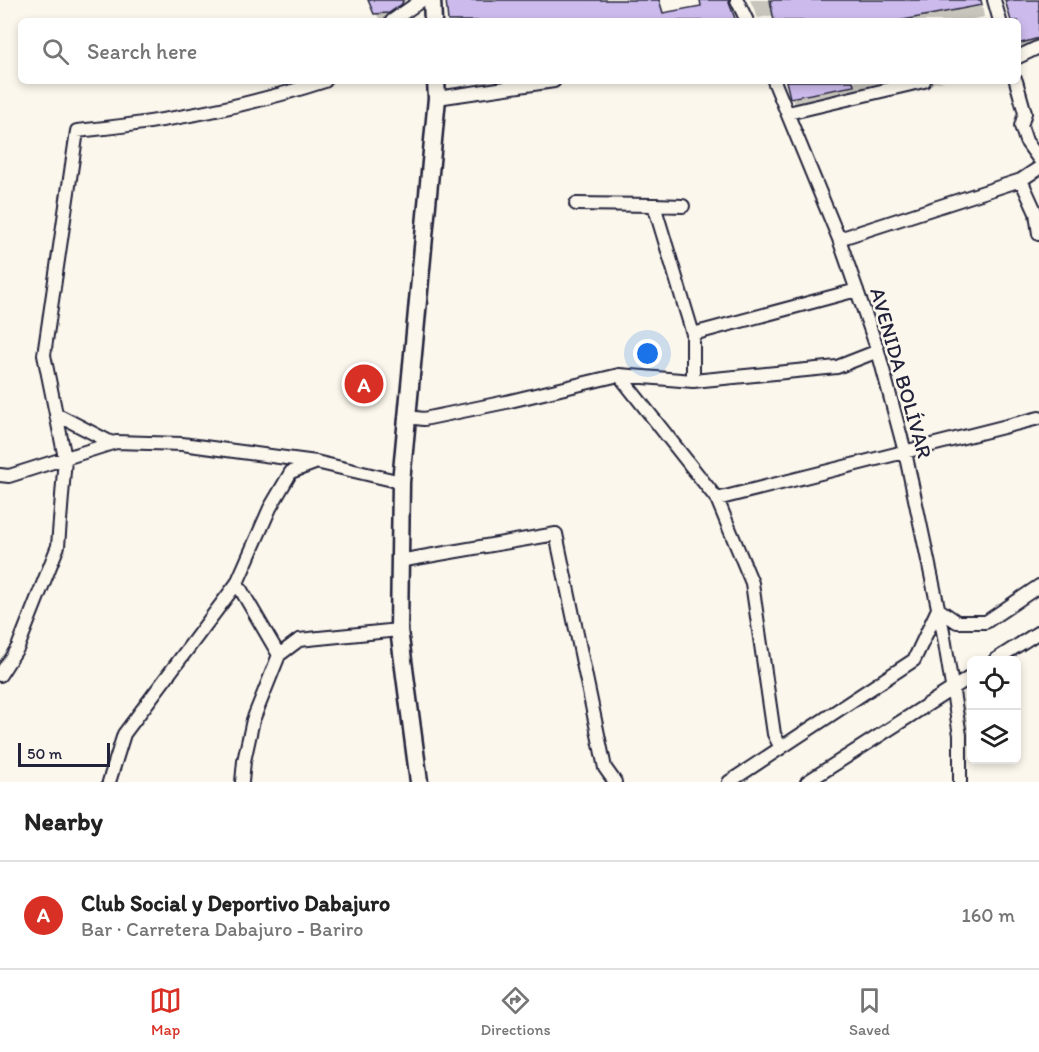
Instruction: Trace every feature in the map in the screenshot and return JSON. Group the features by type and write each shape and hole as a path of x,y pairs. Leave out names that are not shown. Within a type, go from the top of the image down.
{"street":[{"path":"396,18 422,0"},
{"path":"432,0 433,18"},
{"path":"737,0 746,18"},
{"path":"994,0 999,18"},
{"path":"1021,56 1039,47"},
{"path":"0,675 18,647 58,546 65,458 44,355 77,131 214,110 279,96 316,84"},
{"path":"419,782 399,630 399,561 401,482 436,89 510,84"},
{"name":"AVENIDA BOLÍVAR","path":"775,84 839,239 857,290 878,351 905,452 938,609 960,735 960,782"},
{"path":"788,113 911,84"},
{"path":"1017,84 1025,113 1021,126 1026,141 1039,159"},
{"path":"839,239 1021,180 1039,168"},
{"path":"1021,180 1036,213 1039,234"},
{"path":"576,204 683,206"},
{"path":"654,205 693,333 693,381"},
{"path":"693,333 857,290"},
{"path":"407,417 424,419 619,375 693,381 837,367 878,351"},
{"path":"619,375 717,499 752,583 774,734 781,748"},
{"path":"56,414 112,443"},
{"path":"717,499 1039,418"},
{"path":"0,475 9,476 112,443 182,444 316,462 401,482"},
{"path":"109,782 124,734 237,583 270,508 291,472 316,462"},
{"path":"399,561 556,534 605,768 615,782"},
{"path":"237,583 279,655"},
{"path":"729,782 914,660 938,609 957,622 986,622 1039,586"},
{"path":"242,782 253,720 279,655 299,640 399,630"},
{"path":"1001,656 1039,632"},
{"path":"807,782 967,679"}],"building":[{"path":"368,0 403,0 402,4 389,13 374,14"},
{"path":"446,0 659,0 663,13 701,6 700,0 728,0 735,18 448,18"},
{"path":"770,0 981,0 982,5 914,18 773,18"},
{"path":"1005,0 1039,0 1039,38 1021,43 1021,18 1010,18"},
{"path":"787,84 854,84 854,86 790,98"}],"place":[{"name":"Club Social y Deportivo Dabajuro","path":"364,384"}]}
